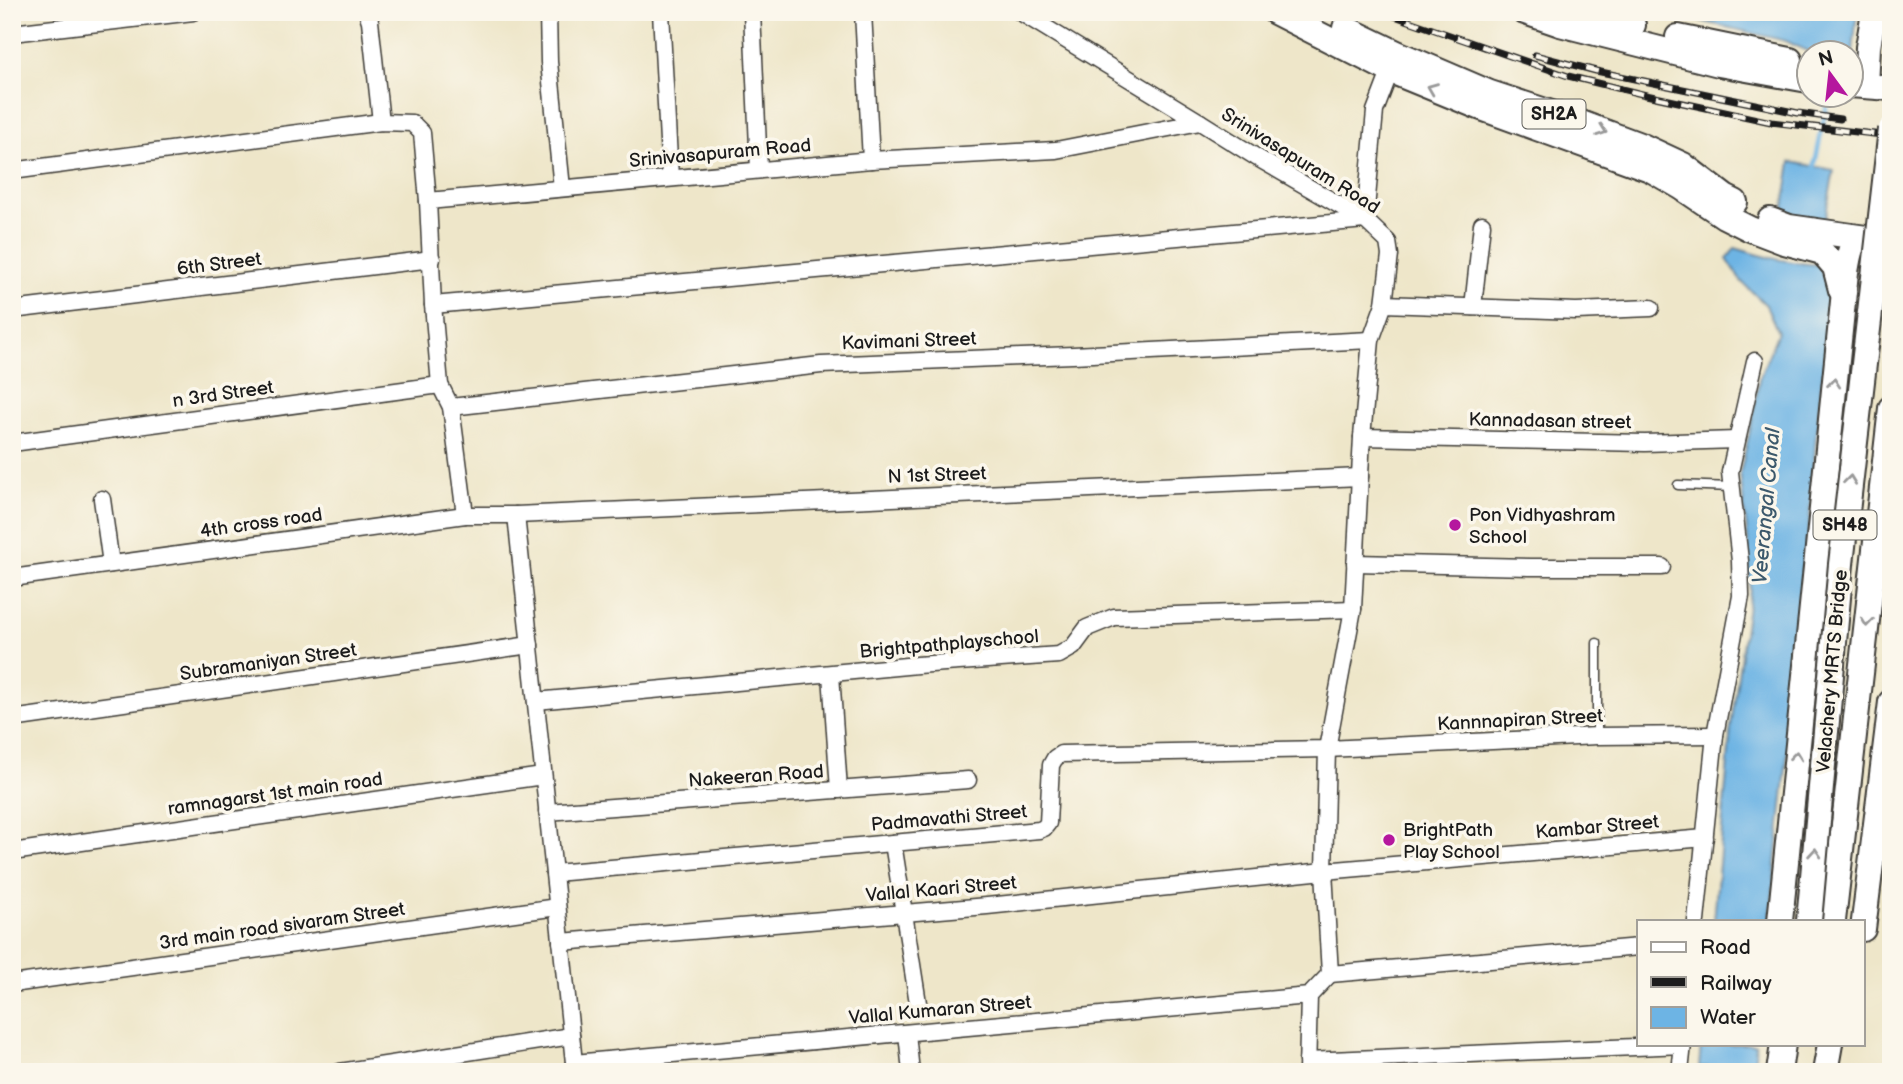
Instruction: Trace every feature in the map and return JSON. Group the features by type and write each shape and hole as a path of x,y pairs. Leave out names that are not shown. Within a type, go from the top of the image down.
{"main road":[{"name":"SH2A","path":"1275,12 1390,70 1479,107 1650,169 1724,216 1750,229 1826,243 1866,238"},
{"name":"SH2A","path":"1313,12 1390,70"},
{"path":"1525,12 1580,18 1718,64 1794,72"},
{"path":"1874,12 1865,77 1891,88"},
{"name":"Velachery MRTS Bridge","path":"1809,920 1840,564 1891,129"},
{"path":"1780,920 1850,247 1866,238 1891,242"},
{"path":"1826,243 1843,300"},
{"name":"Velachery MRTS Bridge","path":"1833,920 1891,408"},
{"path":"1864,921 1891,702"},
{"path":"1779,1072 1783,1046"},
{"path":"1825,1072 1830,1046"}],"street":[{"path":"12,33 193,12"},
{"path":"367,12 381,122"},
{"path":"548,12 549,62 562,188"},
{"path":"661,12 670,178"},
{"path":"752,12 759,170"},
{"path":"863,12 871,160"},
{"path":"1020,12 1199,122"},
{"path":"433,305 1366,220 1375,111 1390,70"},
{"path":"12,171 381,122 412,123 422,133 440,384 451,407 465,515"},
{"name":"Srinivasapuram Road","path":"428,201 871,160 1056,150 1199,122 1366,220 1388,242 1390,255 1384,304 1371,340 1362,437 1353,609 1327,749 1324,870 1329,974"},
{"path":"1473,307 1482,224"},
{"name":"6th Street","path":"12,310 432,259"},
{"path":"1384,304 1576,311 1651,308"},
{"name":"Kavimani Street","path":"451,407 821,365 1371,340"},
{"path":"1696,920 1715,735 1741,596 1730,472 1755,361"},
{"name":"n 3rd Street","path":"12,443 440,384"},
{"name":"Kannadasan street","path":"1362,437 1645,443 1737,440"},
{"name":"N 1st Street","path":"516,515 1360,477"},
{"path":"102,499 111,564"},
{"name":"4th cross road","path":"12,578 465,515 516,515"},
{"path":"516,515 574,1067"},
{"path":"1356,563 1662,567"},
{"name":"Brightpathplayschool","path":"536,701 1059,655 1073,647 1087,628 1114,617 1353,609"},
{"name":"Subramaniyan Street","path":"12,719 530,645"},
{"path":"831,674 839,790"},
{"name":"Kannnapiran Street","path":"1327,749 1597,736 1715,735"},
{"name":"Padmavathi Street","path":"554,873 1039,830 1048,823 1051,765 1061,754 1327,749"},
{"name":"ramnagarst 1st main road","path":"12,852 543,776"},
{"name":"Nakeeran Road","path":"547,812 968,780"},
{"name":"Kambar Street","path":"1324,870 1705,838"},
{"path":"893,843 918,1003"},
{"name":"Vallal Kaari Street","path":"561,942 905,913 1324,870"},
{"name":"3rd main road sivaram Street","path":"12,984 557,907"},
{"path":"1637,947 1329,974 1309,996 1307,1066 1649,1046"},
{"name":"Vallal Kumaran Street","path":"574,1067 1309,996"},
{"path":"907,1033 911,1072"},
{"path":"340,1072 571,1036"},
{"path":"1680,1072 1683,1046"}],"lane":[{"path":"1678,485 1731,487"},
{"path":"1597,643 1597,736"}],"water":[{"path":"1662,12 1857,12 1854,38 1794,38 1794,45"},
{"path":"1791,162 1834,170 1824,225 1782,220"},
{"path":"1735,248 1777,259 1819,265 1831,297 1770,920 1714,920 1731,726 1750,591 1748,540 1740,473 1759,379 1778,332 1766,305 1742,282 1727,259"},
{"path":"1701,1046 1756,1046 1754,1068 1699,1067"}],"waterway":[{"name":"Veerangal Canal","path":"1814,169 1826,108"},
{"name":"Veerangal Canal","path":"1731,1072 1732,1062"}],"railway":[{"path":"1383,12 1568,76 1771,122 1891,136"},
{"path":"1535,55 1596,71 1798,113 1840,119"}],"place":[{"name":"Pon Vidhyashram School","path":"1455,525"},
{"name":"BrightPath Play School","path":"1389,840"}]}
